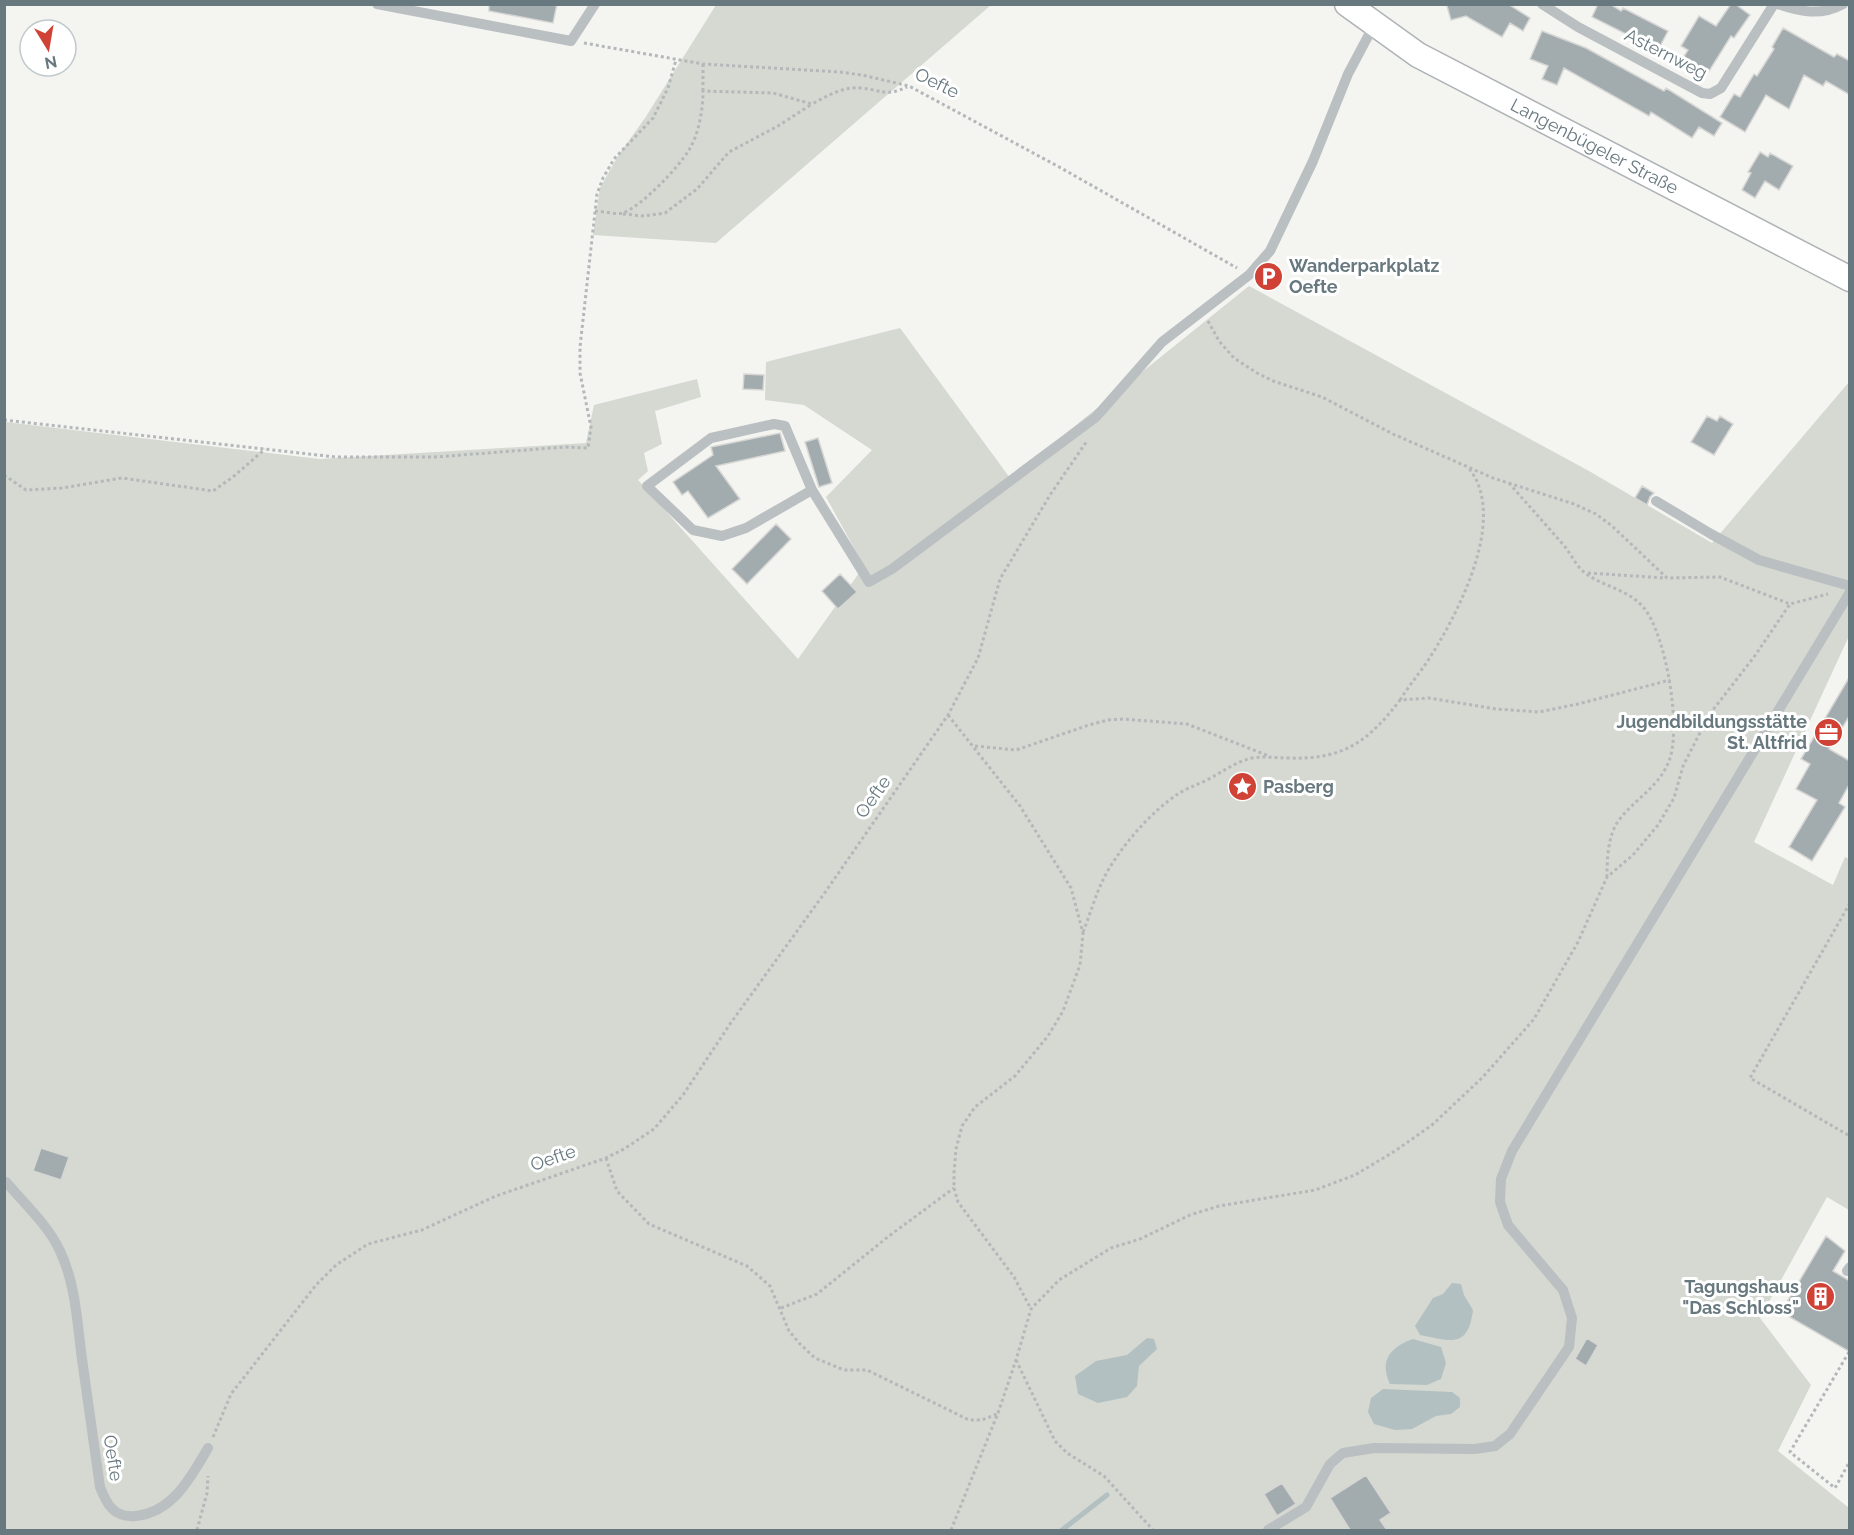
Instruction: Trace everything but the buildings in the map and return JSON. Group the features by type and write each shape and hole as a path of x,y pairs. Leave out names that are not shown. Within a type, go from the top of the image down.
{"main road":[{"name":"Langenbügeler Straße","path":"1347,4 1418,55 1850,279"}],"street":[{"path":"377,4 571,40 595,4"},
{"name":"Asternweg","path":"1542,4 1578,27 1702,93 1710,94 1721,88 1776,4"},
{"path":"1776,4 1799,11 1813,12 1843,4"},
{"path":"812,490 746,528 722,536 693,530 647,486 711,438 774,424 785,426 812,490 869,582 906,559 1096,417 1162,342 1250,275 1270,251 1313,161 1348,74 1374,25"},
{"path":"1656,501 1759,560 1850,586"},
{"path":"1268,1530 1306,1507 1330,1464 1343,1453 1374,1448 1475,1449 1495,1446 1510,1434 1569,1347 1572,1318 1563,1290 1508,1224 1500,1202 1501,1179 1512,1151 1850,592"},
{"name":"Oefte","path":"6,1182 59,1248 67,1268 77,1305 100,1487 107,1504 114,1512 123,1515 146,1514 159,1510 176,1497 193,1475 208,1448"}],"path":[{"name":"Oefte","path":"571,40 703,64 840,72 909,86 1061,168 1250,275"},
{"path":"4,420 336,457 435,457 565,447 588,448 591,427 580,373 580,347 594,211 603,178 622,149 653,118 668,88 676,60"},
{"path":"621,214 648,198 690,149 703,103 703,64"},
{"path":"594,211 644,216 665,213 697,189 729,152 778,126 830,94 863,88 888,93 909,86"},
{"path":"703,91 773,93 812,104"},
{"path":"1204,311 1219,341 1234,358 1257,373 1322,398 1393,434 1493,478 1574,504 1596,514 1667,578"},
{"name":"Oefte","path":"208,1448 231,1394 316,1285 336,1265 368,1244 422,1230 496,1196 606,1158 654,1129 683,1095 730,1024 840,873 948,715 978,658 1000,579 1050,495 1091,436 1096,417"},
{"path":"4,475 26,490 62,488 122,478 213,490 233,477 265,449"},
{"path":"1030,1309 1014,1277 958,1202 954,1188 956,1149 962,1126 975,1107 1015,1076 1048,1036 1063,1011 1080,965 1083,933 1103,879 1119,854 1163,806 1179,793 1212,778 1234,764 1270,756 1328,757 1358,743 1384,721 1427,662 1445,631 1461,601 1478,557 1483,506 1479,485 1469,468"},
{"path":"951,1530 998,1413 1030,1309 1059,1280 1111,1248 1140,1239 1190,1215 1219,1206 1315,1190 1355,1175 1395,1151 1432,1125 1484,1077 1534,1019 1578,942 1607,877 1610,840 1619,820 1646,794 1670,760 1673,740 1673,704 1670,680 1657,633 1644,608 1628,594 1584,573 1568,550 1508,482"},
{"path":"1584,573 1667,578 1720,576 1790,604 1830,593"},
{"path":"1607,877 1633,855 1658,825 1674,798 1683,766 1709,715 1754,657 1790,604"},
{"path":"1400,700 1429,699 1496,709 1539,712 1670,680"},
{"path":"948,715 1020,806 1071,888 1083,933"},
{"path":"974,746 1016,750 1089,725 1123,719 1187,724 1270,756"},
{"path":"1850,903 1750,1078 1848,1135 1850,1140"},
{"path":"606,1158 617,1191 649,1224 747,1266 770,1286 789,1331 815,1358 844,1370 867,1370 969,1420 982,1420 998,1413"},
{"path":"781,1308 817,1294 889,1236 954,1188"},
{"path":"1849,1352 1790,1452 1835,1488 1850,1461"},
{"path":"1845,1359 1850,1361"},
{"path":"1016,1360 1055,1441 1066,1454 1104,1476 1153,1530"},
{"path":"197,1530 207,1493 208,1448"}],"shaded area":[{"path":"716,5 991,5 716,243 593,235 600,188 618,156 645,118"},
{"path":"1249,286 1589,471 1712,543 1849,382 1849,636 1754,842 1833,885 1845,857 1849,859 1849,1210 1827,1197 1760,1318 1811,1385 1778,1451 1849,1508 1849,1530 5,1530 5,422 320,459 586,443 594,405 697,379 701,397 655,411 662,444 644,453 648,471 638,480 798,659 864,566 826,497 872,450 804,405 765,400 766,362 900,328 1010,478"},
{"path":"1452,1283 1461,1284 1464,1295 1473,1310 1467,1331 1462,1337 1449,1340 1420,1335 1415,1326 1433,1298 1443,1294"},
{"path":"1147,1338 1154,1339 1157,1349 1139,1366 1137,1386 1127,1397 1098,1403 1078,1394 1075,1376 1096,1361 1127,1355"},
{"path":"1413,1339 1441,1347 1446,1363 1441,1379 1427,1385 1390,1384 1386,1368 1389,1356 1398,1346"},
{"path":"1383,1389 1452,1392 1460,1398 1460,1407 1451,1414 1436,1416 1412,1429 1395,1430 1374,1424 1368,1412 1371,1398"}],"waterway":[{"path":"1062,1530 1107,1495"}],"place":[{"name":"Wanderparkplatz Oefte","path":"1268,276"},
{"name":"Jugendbildungsstätte St. Altfrid","path":"1828,732"},
{"name":"Pasberg","path":"1242,787"},
{"name":"Tagungshaus \"Das Schloss\"","path":"1820,1297"}]}
